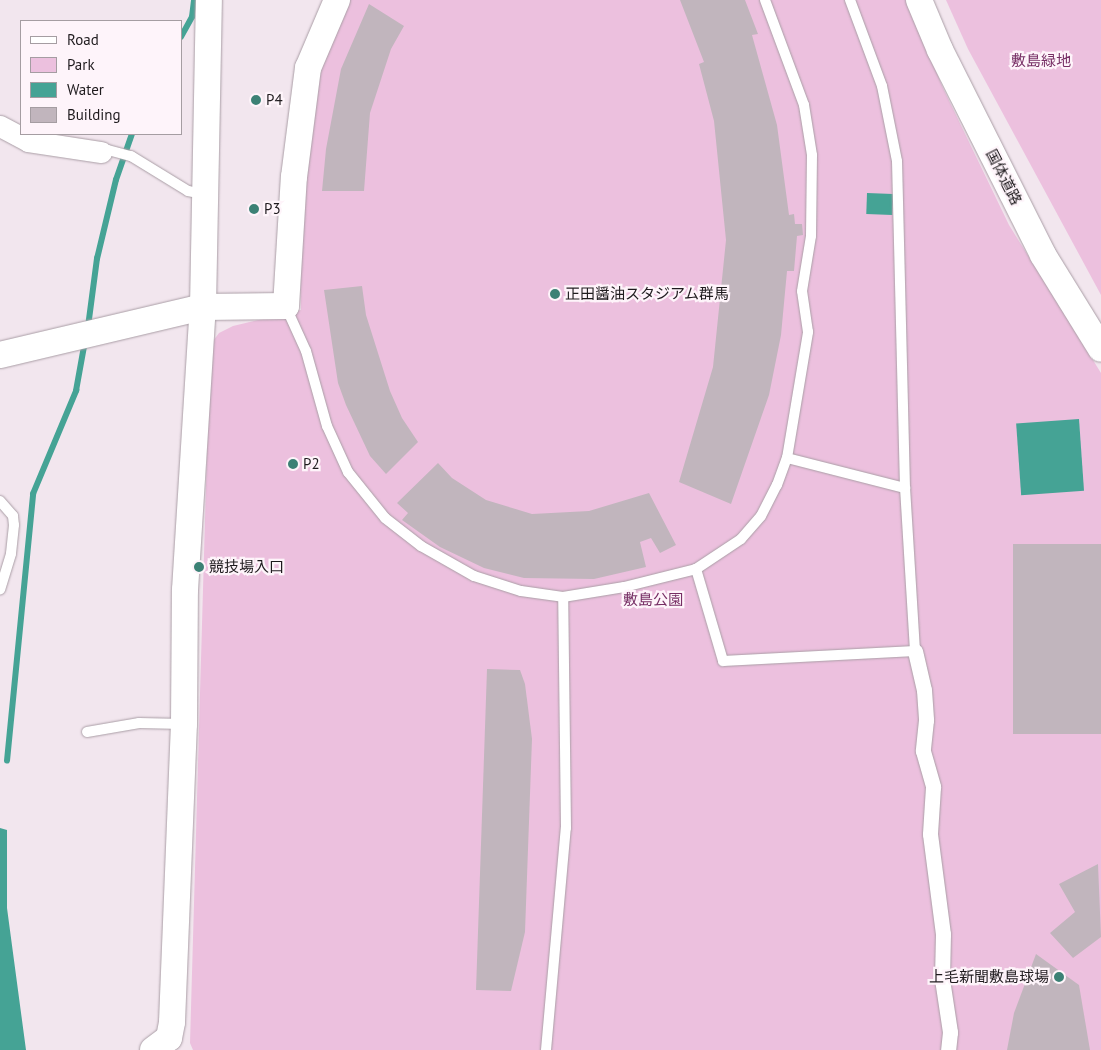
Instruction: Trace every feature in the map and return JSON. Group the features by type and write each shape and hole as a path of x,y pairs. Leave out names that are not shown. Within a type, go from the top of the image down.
{"street":[{"path":"152,1050 169,1038 172,1022 184,724 185,590 203,307 209,0"},
{"path":"0,356 203,307 286,306 294,177 308,68 337,0"},
{"name":"国体道路","path":"919,0 940,50 1043,254 1101,348"},
{"path":"0,126 28,140 110,152"},
{"path":"915,651 924,690 926,720 923,751 933,787 930,834 943,934 942,979 950,1032 948,1050"}],"lane":[{"path":"286,306 306,351 318,400 337,449 366,497 385,518 421,546 474,576 521,590 563,597 624,588 696,569 741,539 761,516 787,458 808,332 802,291 811,236 812,155 804,105 765,0"},
{"path":"696,569 723,661 915,651 905,488 896,161 882,86 850,0"},
{"path":"110,152 131,156 188,191 206,194"},
{"path":"787,458 905,488"},
{"path":"0,500 8,509 14,525 11,554 0,590"},
{"path":"546,1050 566,828 563,597"},
{"path":"87,732 139,723 184,724"}],"green space":[{"name":"敷島公園","path":"348,0 907,0 943,88 1009,225 1101,373 1101,1050 193,1050 190,1043 210,345 219,333 233,326 301,310 299,250 308,128 326,51"},
{"name":"敷島緑地","path":"946,0 1101,0 1101,295 968,49"}],"water":[{"path":"867,193 893,194 892,215 866,214"},
{"path":"1079,419 1084,491 1021,495 1016,423"},
{"path":"0,828 7,830 7,908 26,1050 0,1050"}],"building":[{"path":"680,0 745,0 758,34 752,35 777,125 789,215 794,214 795,224 802,224 803,235 797,236 794,271 787,271 781,335 769,395 731,504 679,482 713,367 726,240 714,121 699,64 704,62"},
{"path":"369,4 404,26 391,49 370,113 364,191 322,191 326,149 341,69"},
{"path":"362,286 366,315 390,391 402,418 418,442 386,474 370,456 346,405 338,383 324,290"},
{"path":"438,463 452,478 486,500 532,514 589,511 649,493 676,545 660,553 651,538 640,542 646,567 594,579 524,578 484,568 440,547 402,520 408,513 397,503"},
{"path":"1013,544 1101,544 1101,734 1013,734"},
{"path":"487,669 520,670 525,684 532,739 525,932 511,991 476,990"},
{"path":"1098,864 1101,937 1073,958 1050,933 1075,912 1059,884"},
{"path":"1036,954 1079,985 1090,1050 1007,1050 1014,1013"}],"waterway":[{"path":"182,35 192,17 194,0"},
{"path":"88,327 97,259 116,180 132,135"},
{"path":"7,761 33,494 76,391 85,341"}],"place":[{"name":"P4","path":"256,100"},
{"name":"P3","path":"254,209"},
{"name":"正田醤油スタジアム群馬","path":"555,294"},
{"name":"P2","path":"293,464"},
{"name":"競技場入口","path":"199,567"},
{"name":"上毛新聞敷島球場","path":"1059,977"}]}
